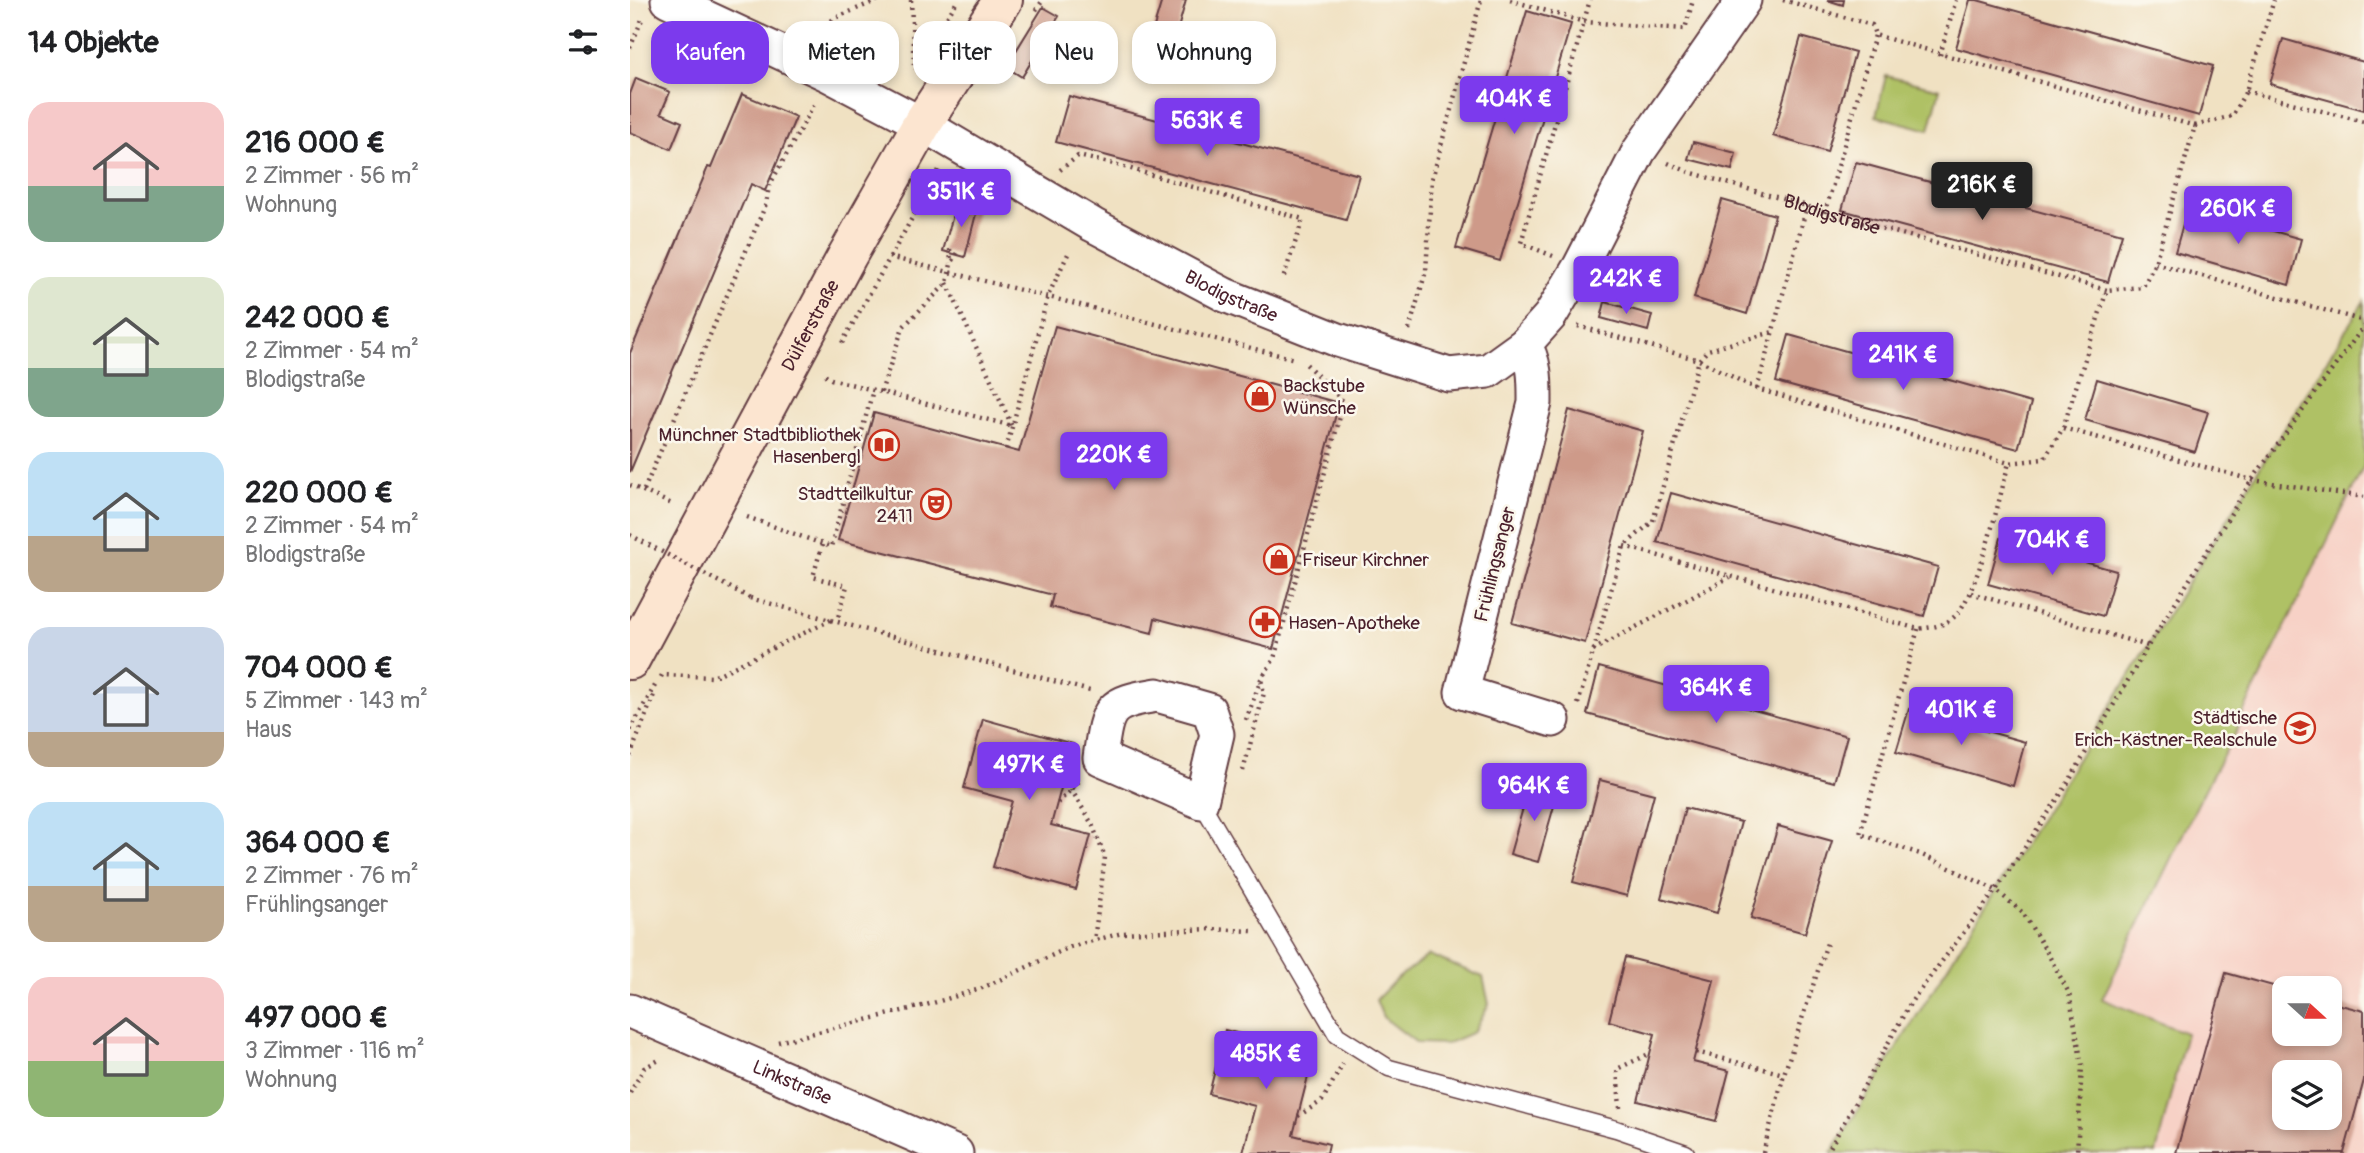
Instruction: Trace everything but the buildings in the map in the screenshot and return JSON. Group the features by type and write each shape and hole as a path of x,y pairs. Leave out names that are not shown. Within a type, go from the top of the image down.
{"main road":[{"name":"Dülferstraße","path":"646,668 847,256 922,124 1018,8"}],"street":[{"name":"Blodigstraße","path":"846,84 922,124 1093,225 1225,295 1338,340 1449,375 1488,370 1524,345 1550,316 1580,266 1639,151 1744,0"},
{"name":"Blodigstraße","path":"657,5 783,56"},
{"name":"Frühlingsanger","path":"1524,345 1529,352 1534,377 1535,403 1462,692 1564,718"},
{"path":"1157,695 1209,710 1217,734 1201,802 1100,758 1105,719 1124,700 1157,695"},
{"name":"Linkstraße","path":"630,1011 956,1153"}],"lane":[{"path":"1201,802 1337,1035 1390,1069 1616,1129 1686,1153"}],"path":[{"path":"831,21 878,0"},
{"path":"911,0 913,47"},
{"path":"1018,8 1043,0"},
{"path":"1400,361 1426,271 1432,179 1481,0"},
{"path":"1510,0 1584,22 1685,29 1693,0"},
{"path":"1580,266 1521,243 1590,0"},
{"path":"1783,0 1872,25 1875,35 1825,214"},
{"path":"1940,55 1956,0"},
{"path":"1875,35 2195,126 2232,116 2246,91 2274,0"},
{"path":"630,48 657,5"},
{"path":"644,490 766,204 769,186 823,84"},
{"path":"2246,91 2364,122"},
{"path":"1827,1153 1912,1002 1996,890 2065,788 2148,646 2252,480 2364,323 2155,263 2195,126"},
{"path":"838,351 954,143"},
{"name":"Blodigstraße","path":"1639,151 1689,172 1807,206 1825,214 2107,290 2143,287 2155,263"},
{"path":"1060,170 1078,156 1303,219 1283,279"},
{"path":"1757,389 1807,206"},
{"path":"950,249 951,264"},
{"path":"959,251 951,264 947,283 1012,426"},
{"path":"1006,449 1048,296 1068,254"},
{"path":"889,257 1304,362 1344,402 1274,659 1261,679 1247,717"},
{"path":"881,392 903,327 947,283"},
{"path":"1550,316 1699,360 1757,389 2009,463 2044,459 2063,428 2107,290"},
{"path":"1564,718 1593,650 1624,546 1653,521 1699,360 1708,350 1773,332"},
{"path":"1304,362 1338,340"},
{"path":"831,363 825,375 1012,426"},
{"path":"747,517 831,547 873,390"},
{"path":"2063,428 2252,480 2364,498"},
{"path":"1624,546 1918,629 1940,626 1955,617 1971,593 2009,463"},
{"path":"630,485 678,507"},
{"path":"742,526 753,506"},
{"path":"630,535 750,598 1124,700"},
{"path":"646,668 713,677 834,621 847,586 813,577 822,545"},
{"path":"712,581 719,570"},
{"path":"1593,650 1731,576"},
{"path":"1971,593 2148,646"},
{"path":"1918,629 1860,834 1920,854 1996,890 2022,913 2069,993 2082,1065 2077,1153"},
{"path":"646,668 668,663"},
{"path":"630,730 646,668"},
{"path":"630,756 646,668"},
{"path":"1261,679 1264,693"},
{"path":"1071,789 1092,824 1105,857 1094,941"},
{"path":"771,1044 980,989 1070,947 1122,933 1211,929 1277,933"},
{"path":"1763,1153 1784,1074 1827,943"},
{"path":"1298,1116 1322,1101 1353,1045"},
{"path":"1696,1052 1784,1074"},
{"path":"630,1093 644,1068 669,1055"},
{"path":"1616,1129 1621,1121 1617,1069 1649,1055"}],"shaded area":[{"name":"Städtische Erich-Kästner-Realschule","path":"2364,466 2364,1153 2156,1153 2186,1034 2101,1000"}],"green space":[{"path":"1886,76 1940,89 1929,130 1876,116"},
{"path":"2364,301 2364,466 2237,725 2239,727 2208,783 2102,999 2186,1033 2156,1153 1831,1153"},
{"path":"1429,955 1483,977 1489,1004 1474,1032 1446,1044 1417,1043 1383,1017 1376,1000 1394,981"}],"place":[{"name":"Backstube Wünsche","path":"1260,396"},
{"name":"Münchner Stadtbibliothek Hasenbergl","path":"884,445"},
{"name":"Stadtteilkultur 2411","path":"936,504"},
{"name":"Friseur Kirchner","path":"1279,559"},
{"name":"Hasen-Apotheke","path":"1265,622"},
{"name":"Städtische Erich-Kästner-Realschule","path":"2300,728"}]}
